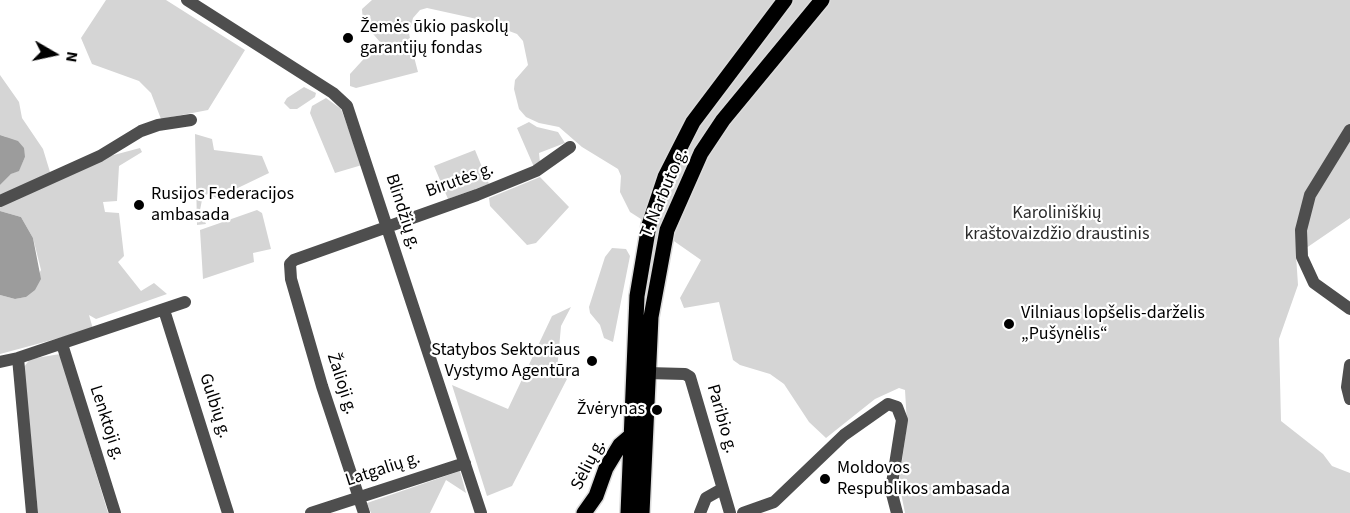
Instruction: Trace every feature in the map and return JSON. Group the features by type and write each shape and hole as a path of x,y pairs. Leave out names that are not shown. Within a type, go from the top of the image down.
{"main road":[{"name":"T. Narbuto g.","path":"628,513 639,276 649,225 665,177 681,143 708,100 785,0"},
{"name":"T. Narbuto g.","path":"642,513 651,317 658,264 667,230 685,184 701,153 723,120 822,0"},
{"name":"Sėlių g.","path":"584,513 596,496 606,468 620,444 646,422"}],"street":[{"name":"Blindžių g.","path":"188,0 343,101 354,121 481,513"},
{"path":"0,201 100,156 141,131 158,125 191,120"},
{"path":"1350,130 1311,195 1303,214 1301,230 1302,257 1314,283 1350,309"},
{"name":"Birutės g.","path":"290,264 294,260 387,225 477,195 536,171 570,147"},
{"name":"Žalioji g.","path":"290,264 291,279 322,386 364,513"},
{"path":"0,362 62,344 185,302"},
{"name":"Gulbių g.","path":"164,310 228,513"},
{"name":"Lenktoji g.","path":"62,344 115,513"},
{"path":"18,358 32,513"},
{"path":"1350,364 1347,387 1350,399"},
{"name":"Paribio g.","path":"647,373 686,374 690,378 729,513"},
{"path":"743,513 774,502 844,435 888,404 897,407 902,420 891,490 897,513"},
{"name":"Latgalių g.","path":"311,513 465,463"},
{"path":"700,513 706,498 722,489"},
{"path":"774,502 782,513"}],"green space":[{"path":"106,0 166,0 245,50 208,110 161,119 151,93 139,81 92,64 81,38"},
{"name":"Karoliniškių kraštovaizdžio draustinis","path":"372,0 1350,0 1350,218 1296,255 1298,285 1279,339 1281,421 1323,454 1332,466 1350,473 1350,513 905,513 899,483 907,424 905,390 899,388 875,399 826,438 809,422 784,384 770,374 740,365 733,360 719,302 684,308 680,298 701,260 661,232 651,271 645,317 641,314 655,228 630,212 620,192 621,176 618,169 582,147 559,127 539,123 526,117 519,109 514,89 515,80 528,65 523,41 517,34 477,19 427,8 420,10 413,18 409,33 411,44 402,48 380,42 363,22 362,9"},
{"path":"371,51 413,53 418,72 356,88 350,86 350,74"},
{"path":"0,75 19,102 22,118 43,149 53,182 110,156 140,148 142,152 119,166 117,201 103,202 105,212 119,213 124,256 118,262 141,291 154,283 167,294 96,319 89,315 93,329 0,354 0,295 15,299 26,297 41,270 33,238 21,217 0,211 0,185 11,174 19,170 25,157 6,137 0,135"},
{"path":"304,87 316,93 315,97 297,109 290,109 284,103 287,98"},
{"path":"326,98 341,109 362,165 335,173 310,113 312,106"},
{"path":"529,122 537,127 558,132 565,143 539,153 540,163 534,167 517,128"},
{"path":"195,134 212,139 214,150 262,156 269,173 217,198 207,194 202,200 200,210 206,224 197,225"},
{"path":"475,150 489,184 448,199 434,166"},
{"path":"540,177 569,207 536,243 527,245 490,206 489,198"},
{"path":"257,210 262,213 271,249 253,253 254,262 203,279 200,230"},
{"path":"612,248 626,249 630,256 613,342 604,338 600,325 590,313 589,307 605,257"},
{"path":"571,307 561,326 557,371 567,379 512,486 487,496 452,385 508,409 552,316"},
{"path":"60,354 108,513 38,513 24,367 30,359"},
{"path":"460,471 466,493 446,480 430,513 371,513 367,503"}],"shaded area":[{"path":"0,135 18,141 24,148 25,157 19,171 11,174 0,185"},
{"path":"0,211 21,217 33,238 41,279 35,290 26,297 15,299 0,295"}],"place":[{"name":"Žemės ūkio paskolų garantijų fondas","path":"348,38"},
{"name":"Rusijos Federacijos ambasada","path":"139,205"},
{"name":"Vilniaus lopšelis-darželis „Pušynėlis“","path":"1009,324"},
{"name":"Statybos Sektoriaus Vystymo Agentūra","path":"592,361"},
{"name":"Žvėrynas","path":"657,410"},
{"name":"Moldovos Respublikos ambasada","path":"825,479"}]}
